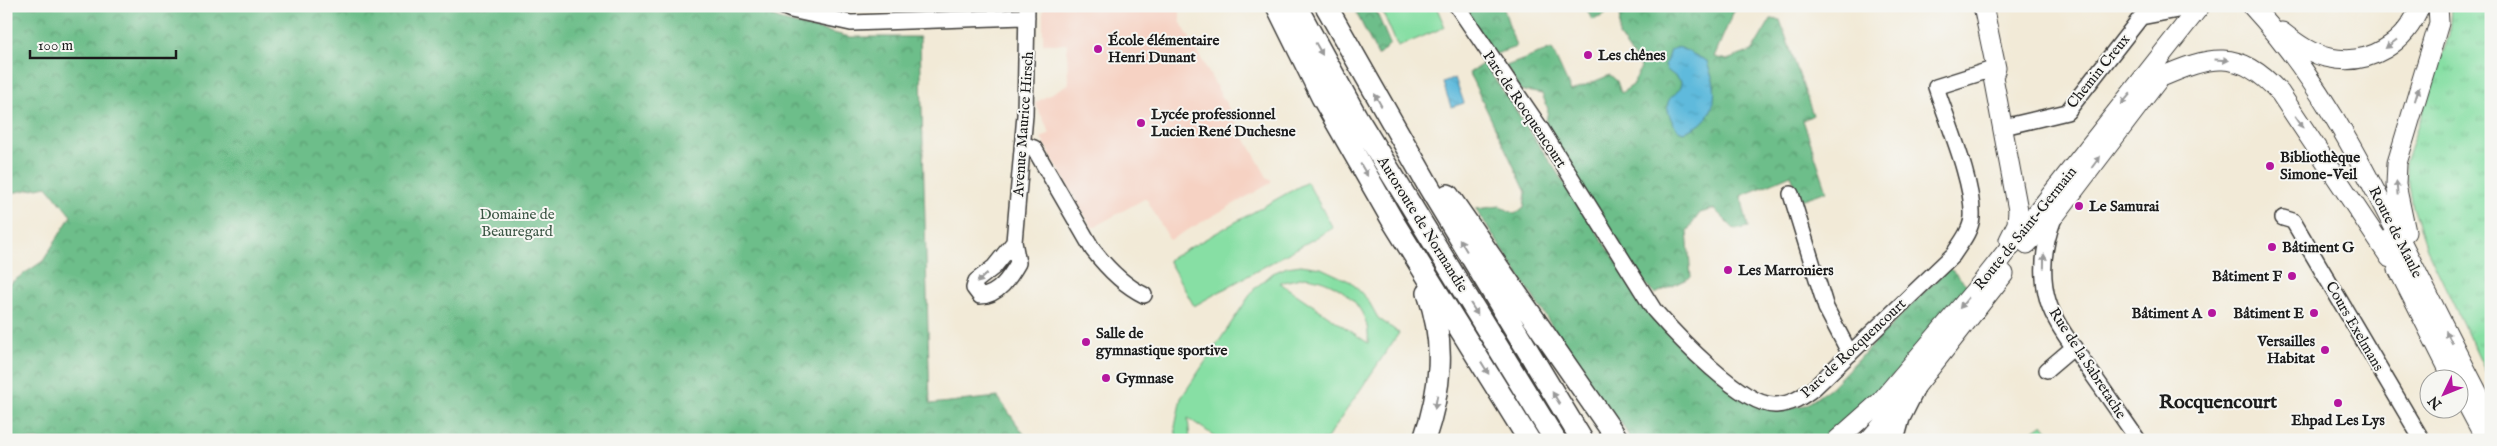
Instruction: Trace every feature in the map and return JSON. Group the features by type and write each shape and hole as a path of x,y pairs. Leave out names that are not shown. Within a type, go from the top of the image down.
{"highway":[{"path":"1277,6 1322,97 1394,223 1529,440"},
{"name":"Autoroute de Normandie","path":"1296,6 1356,116 1555,440"},
{"name":"Autoroute de Normandie","path":"1326,6 1402,143 1582,440"},
{"path":"1402,143 1429,166 1517,296 1544,330 1618,440"},
{"path":"1394,223 1397,234 1427,292 1436,315 1441,344 1440,383 1434,412 1424,440"},
{"path":"1517,296 1537,334 1602,440"},
{"path":"1893,440 1899,418 1914,390"}],"main road":[{"path":"1983,6 1996,68 2003,77 2024,190 2038,197 2046,192 2083,144 2095,136"},
{"path":"1990,6 1990,34"},
{"name":"Route de Maule","path":"2238,6 2276,49 2324,119 2396,256 2398,270 2448,368"},
{"path":"2257,12 2312,52 2329,58 2360,59 2389,47 2403,35 2413,22 2420,6"},
{"path":"2407,253 2406,232 2396,185 2396,163 2439,23 2438,6"},
{"name":"Route de Saint-Germain","path":"1869,440 1914,390 2029,242 2056,214 2159,78 2208,9"},
{"name":"Route de Saint-Germain","path":"1837,440 1881,401 2049,200 2095,136 2208,9"},
{"name":"Route de Maule","path":"2257,12 2283,42 2333,114 2407,253 2485,432"},
{"path":"2159,78 2189,65 2218,59 2236,62 2245,66 2271,83 2398,270"},
{"path":"1996,68 1993,77 2018,210 2017,224 2004,246 2006,252"},
{"name":"Route de Maule","path":"2470,408 2485,432"}],"street":[{"path":"782,6 791,10 851,23 1027,11"},
{"name":"Parc de Rocquencourt","path":"1456,6 1541,129 1654,310 1675,334 1709,366 1747,396 1774,405 1801,398 1850,354 1953,255 1966,235 1972,218 1967,178 1936,87 1996,68"},
{"name":"Chemin Creux","path":"2012,124 2067,112 2141,17 2178,10"},
{"name":"Avenue Maurice Hirsch","path":"1014,242 1023,144 1027,69 1027,11"},
{"path":"1023,144 1034,148 1101,261 1113,273 1144,295"},
{"path":"1791,194 1826,308 1850,354"},
{"name":"Rue de la Sabretache","path":"2056,214 2046,239 2045,284 2055,318 2138,440"},
{"name":"Cours Exelmans","path":"2284,218 2293,221 2422,440"},
{"path":"2046,370 2074,347"}],"shaded area":[{"name":"Lycée professionnel Lucien René Duchesne","path":"1043,6 1180,6 1180,21 1268,179 1272,180 1271,183 1170,240 1146,198 1092,228 1041,138 1050,133 1035,103 1068,84 1067,44 1043,44"}],"green space":[{"name":"Domaine de Beauregard","path":"6,6 748,6 786,22 850,37 920,37 930,404 998,397 1028,440 6,440 6,286 43,261 71,216 47,186 6,194"},
{"path":"1353,6 1374,6 1390,44 1378,56"},
{"path":"1380,6 1436,6 1445,27 1398,47"},
{"path":"1464,6 1503,6 1516,47 1493,55"},
{"path":"1585,6 1605,6 1605,15 1592,20"},
{"path":"1617,6 1736,6 1714,57 1727,60 1752,51 1771,19 1780,20 1813,115 1803,120 1827,191 1801,200 1791,175 1741,196 1748,227 1735,230 1714,209 1700,213 1687,231 1691,277 1655,294 1640,278 1545,130 1548,109 1542,94 1520,90 1506,66 1552,49 1571,91 1610,75 1617,81 1621,93 1633,85 1641,67 1619,36 1620,12"},
{"path":"2451,6 2491,6 2491,383 2427,249 2413,207 2405,163 2449,35"},
{"path":"1484,63 1639,295 1685,350 1781,409 1806,405 1830,388 1949,267 1971,289 1900,369 1828,440 1631,440 1621,423 1612,419 1476,209 1500,206 1515,214 1524,207 1526,192 1469,73"},
{"path":"1307,182 1333,228 1194,306 1168,260"},
{"path":"1301,265 1321,268 1351,282 1368,300 1378,318 1399,333 1326,440 1220,440 1188,418 1190,440 1177,440 1175,427 1181,398 1254,289 1273,273 1287,267","holes":["1304,277 1329,283 1340,290 1358,307 1368,330 1368,343 1280,283"]},
{"path":"2043,424 2055,440 2031,440 2027,435"}],"water":[{"path":"1679,47 1707,61 1715,93 1709,115 1698,125 1683,132 1674,125 1668,112 1669,101 1678,91 1681,81 1667,70 1665,65 1670,50"},
{"path":"1455,78 1464,103 1451,107 1443,83"}],"place":[{"name":"École élémentaire Henri Dunant","path":"1098,49"},
{"name":"Les chênes","path":"1588,55"},
{"name":"Lycée professionnel Lucien René Duchesne","path":"1141,123"},
{"name":"Bibliothèque Simone-Veil","path":"2270,166"},
{"name":"Le Samurai","path":"2079,206"},
{"name":"Bâtiment G","path":"2272,247"},
{"name":"Les Marroniers","path":"1728,270"},
{"name":"Bâtiment F","path":"2292,276"},
{"name":"Bâtiment A","path":"2212,313"},
{"name":"Bâtiment E","path":"2314,313"},
{"name":"Salle de gymnastique sportive","path":"1086,342"},
{"name":"Versailles Habitat","path":"2325,350"},
{"name":"Gymnase","path":"1106,378"},
{"name":"Ehpad Les Lys","path":"2338,403"}],"district":[{"name":"Rocquencourt","path":"2218,401"}]}
